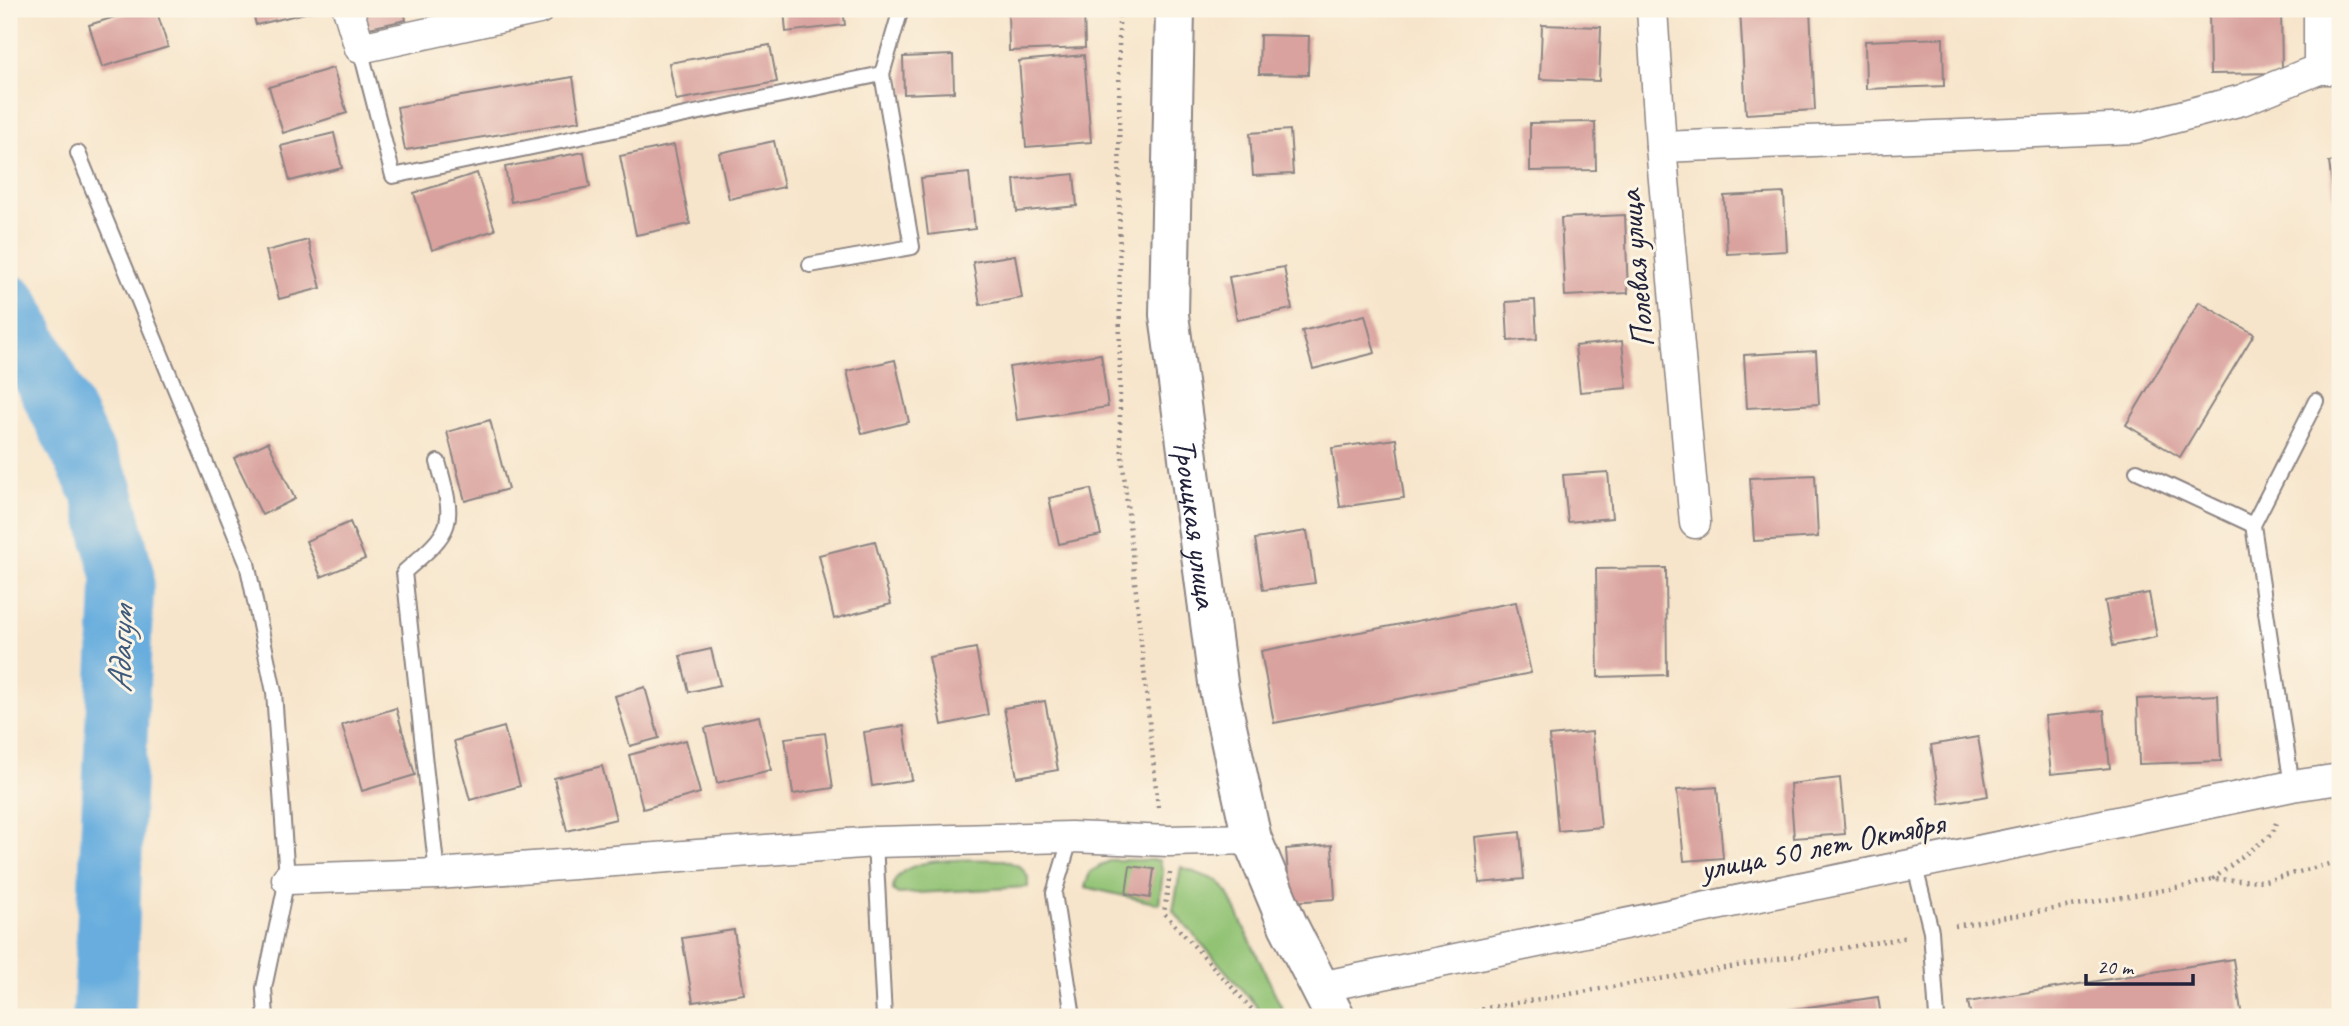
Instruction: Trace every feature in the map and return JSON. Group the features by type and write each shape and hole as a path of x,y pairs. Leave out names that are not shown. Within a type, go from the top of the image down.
{"main road":[{"name":"Троицкая улица","path":"1175,9 1169,315 1219,690 1252,839 1288,925 1328,1002"}],"street":[{"path":"348,9 360,48 538,9"},
{"name":"Полевая улица","path":"1652,9 1661,147 1695,523"},
{"path":"1661,147 2135,128 2242,100 2330,69 2319,9"},
{"name":"улица 50 лет Октября","path":"1328,1002 1914,863 2292,786 2340,779"},
{"path":"287,878 437,874 875,842 1071,837 1170,841 1252,839"}],"lane":[{"path":"810,265 912,247 882,74 901,9"},
{"path":"360,48 394,176 882,74"},
{"path":"78,153 247,562 274,692 287,878 264,988 266,1017"},
{"path":"2292,786 2253,525 2316,401"},
{"path":"437,874 404,572 440,541 451,508 438,462"},
{"path":"2137,471 2253,525"},
{"path":"1071,837 1054,893 1073,1017"},
{"path":"875,842 884,1017"},
{"path":"1914,863 1931,931 1937,1017"}],"path":[{"path":"1118,9 1120,435 1159,812"},
{"path":"2212,879 2272,834 2292,786"},
{"path":"1462,1017 1481,1009 2187,886 2212,879 2265,881 2340,861"},
{"path":"1171,867 1164,913 1259,1017"}],"green space":[{"path":"958,859 1004,860 1021,867 1028,877 1028,887 898,894 893,890 897,878 907,869 922,864"},
{"path":"1111,860 1159,860 1163,871 1159,904 1085,887 1090,872"},
{"path":"1181,867 1218,881 1228,893 1286,1017 1266,1017 1173,911"}],"building":[{"path":"140,9 156,9 168,47 102,67 89,25"},
{"path":"252,9 312,9 313,11 256,25"},
{"path":"364,9 404,9 406,20 369,28"},
{"path":"784,9 843,9 845,25 786,32"},
{"path":"1008,9 1084,9 1085,48 1009,51"},
{"path":"1740,9 1810,9 1815,110 1746,114"},
{"path":"2209,9 2281,9 2282,73 2210,74"},
{"path":"1542,25 1601,27 1599,81 1540,79"},
{"path":"1260,35 1309,36 1308,75 1259,74"},
{"path":"1943,38 1944,86 1866,89 1865,41"},
{"path":"770,45 777,82 676,100 669,63"},
{"path":"953,55 954,92 904,94 903,57"},
{"path":"1084,55 1091,142 1026,147 1019,61"},
{"path":"333,68 347,113 283,133 269,87"},
{"path":"573,77 580,121 405,150 397,107"},
{"path":"1595,122 1596,170 1530,171 1530,123"},
{"path":"1290,130 1293,174 1253,176 1250,133"},
{"path":"334,133 342,168 290,181 281,146"},
{"path":"774,141 784,187 729,199 719,153"},
{"path":"674,145 690,224 636,235 620,156"},
{"path":"584,152 590,187 511,202 505,167"},
{"path":"2340,161 2340,216 2336,216 2329,162"},
{"path":"477,173 495,230 432,250 414,193"},
{"path":"969,173 975,229 928,235 921,178"},
{"path":"1074,174 1077,206 1017,212 1014,180"},
{"path":"1784,193 1787,251 1727,254 1724,196"},
{"path":"1625,215 1628,293 1565,296 1561,218"},
{"path":"308,240 321,288 279,299 266,251"},
{"path":"1015,255 1022,298 980,305 973,262"},
{"path":"1284,267 1292,309 1237,320 1229,277"},
{"path":"1535,300 1537,339 1508,341 1506,302"},
{"path":"2199,302 2254,334 2180,457 2126,425"},
{"path":"1365,315 1375,353 1313,369 1302,331"},
{"path":"1622,341 1627,388 1580,392 1575,346"},
{"path":"1816,351 1819,404 1747,408 1744,355"},
{"path":"1101,354 1108,407 1017,420 1009,367"},
{"path":"895,360 909,422 862,434 847,371"},
{"path":"490,420 508,489 465,501 447,432"},
{"path":"1396,439 1404,498 1340,507 1332,448"},
{"path":"268,442 295,499 262,515 234,458"},
{"path":"1608,472 1612,518 1568,522 1563,475"},
{"path":"1815,475 1818,537 1754,541 1750,478"},
{"path":"1091,489 1101,535 1059,544 1049,498"},
{"path":"350,522 365,559 321,577 306,541"},
{"path":"1307,531 1315,583 1263,590 1255,539"},
{"path":"875,541 891,604 834,619 819,555"},
{"path":"1666,568 1667,675 1598,677 1596,569"},
{"path":"2149,593 2157,637 2113,646 2105,601"},
{"path":"1516,602 1531,673 1274,723 1261,651"},
{"path":"976,648 988,715 942,725 929,657"},
{"path":"711,649 720,685 689,692 680,656"},
{"path":"645,687 659,738 630,746 615,696"},
{"path":"2218,695 2221,761 2139,764 2137,699"},
{"path":"1045,701 1058,770 1017,777 1004,708"},
{"path":"396,708 415,775 362,791 342,725"},
{"path":"2104,710 2110,768 2051,774 2045,716"},
{"path":"759,716 771,770 717,783 705,728"},
{"path":"904,726 912,780 872,786 864,732"},
{"path":"504,727 520,786 470,800 454,741"},
{"path":"1592,732 1601,827 1558,831 1549,736"},
{"path":"825,733 833,788 793,794 785,738"},
{"path":"1978,737 1988,796 1940,804 1931,745"},
{"path":"686,740 700,793 643,809 629,755"},
{"path":"602,766 616,819 567,831 554,778"},
{"path":"1840,778 1845,834 1794,838 1790,784"},
{"path":"1717,787 1723,858 1684,861 1677,790"},
{"path":"1520,832 1524,879 1479,883 1475,837"},
{"path":"1332,845 1335,899 1290,902 1286,849"},
{"path":"1130,866 1154,869 1150,898 1126,894"},
{"path":"734,930 744,994 693,1002 682,938"},
{"path":"2233,959 2242,1017 1971,1017 1968,1002"},
{"path":"1878,997 1881,1017 1745,1017 1745,1016"}],"waterway":[{"name":"Адагум","path":"9,306 102,491 123,577 104,1017"}]}
